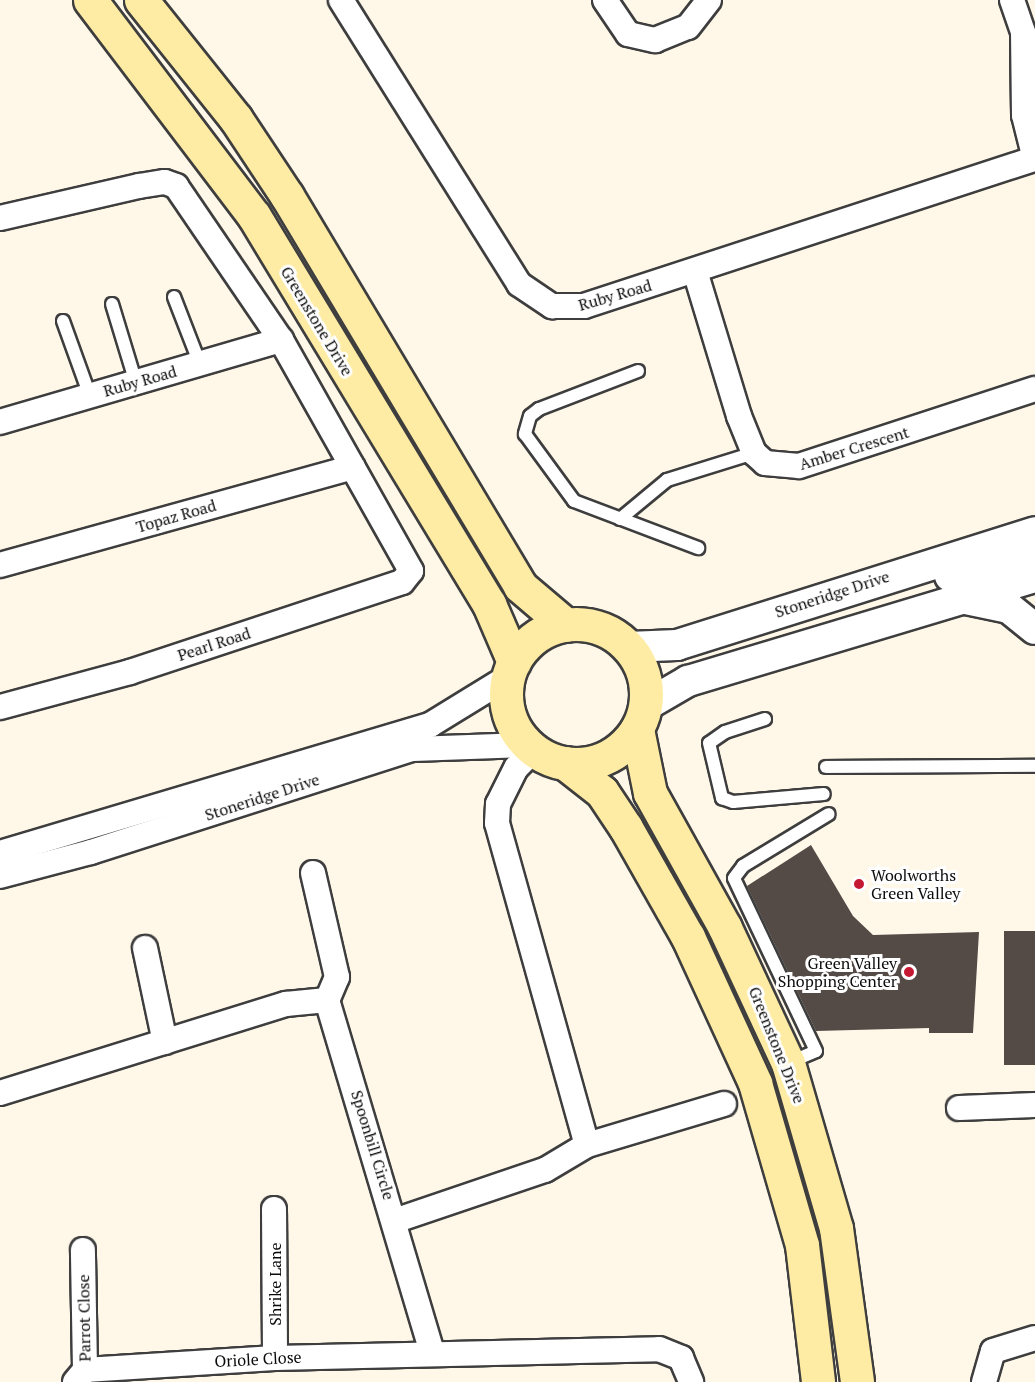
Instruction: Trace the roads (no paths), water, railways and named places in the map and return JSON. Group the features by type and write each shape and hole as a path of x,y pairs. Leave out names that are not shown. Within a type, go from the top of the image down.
{"main road":[{"name":"Greenstone Drive","path":"90,0 254,216 489,604 511,669"},
{"path":"141,0 236,119 287,196 520,586 566,625"},
{"path":"565,763 609,756 641,718 642,671 628,647 600,628 566,625 538,635 511,669 510,717 531,748 565,763 602,792 626,828 688,937 755,1083 802,1245 818,1382"},
{"name":"Greenstone Drive","path":"641,718 650,793 738,954 802,1057 836,1228 857,1382"}],"street":[{"name":"Ruby Road","path":"341,0 527,293 567,308 695,271 1035,159"},
{"path":"604,0 628,34 655,40 688,27 708,0"},
{"path":"1012,0 1023,32 1024,115 1035,159"},
{"path":"0,218 157,183 176,186 281,340 353,467"},
{"path":"695,271 754,453"},
{"name":"Ruby Road","path":"0,422 281,340"},
{"name":"Amber Crescent","path":"754,453 781,468 799,466 1035,390"},
{"name":"Pearl Road","path":"0,707 130,672 402,582 411,571 407,560 353,467"},
{"name":"Topaz Road","path":"0,565 353,467"},
{"name":"Stoneridge Drive","path":"628,647 677,645 875,579 1035,532"},
{"path":"875,579 923,582 1035,556"},
{"path":"641,718 688,681 1035,577"},
{"path":"960,598 1009,608 1035,629"},
{"name":"Stoneridge Drive","path":"0,853 430,725 511,669"},
{"name":"Stoneridge Drive","path":"0,876 91,852 411,749 531,748"},
{"path":"531,748 516,768 498,804 497,823 587,1145"},
{"path":"0,1093 306,999 327,1000 337,977 313,873"},
{"path":"144,948 165,1042"},
{"name":"Spoonbill Circle","path":"327,1000 396,1220 432,1352"},
{"path":"396,1220 545,1170 587,1145 724,1104"},
{"path":"959,1108 1035,1105"},
{"name":"Shrike Lane","path":"274,1209 275,1358"},
{"name":"Parrot Close","path":"80,1376 83,1250"},
{"path":"984,1382 993,1351 1035,1338"},
{"path":"432,1352 659,1349 681,1358 690,1382"},
{"name":"Oriole Close","path":"80,1376 275,1358 432,1352"}],"lane":[{"path":"174,297 200,364"},
{"path":"112,304 136,383"},
{"path":"63,321 90,396"},
{"path":"638,371 539,409 527,424 531,447 564,494 620,519 698,548"},
{"path":"620,519 667,480 754,453"},
{"path":"765,719 716,735 709,743 722,798 733,802 824,794"},
{"path":"826,767 1035,766"},
{"path":"802,1057 734,878 743,866 829,814"}],"place":[{"name":"Woolworths Green Valley","path":"859,884"},
{"name":"Green Valley Shopping Center","path":"909,972"}]}
